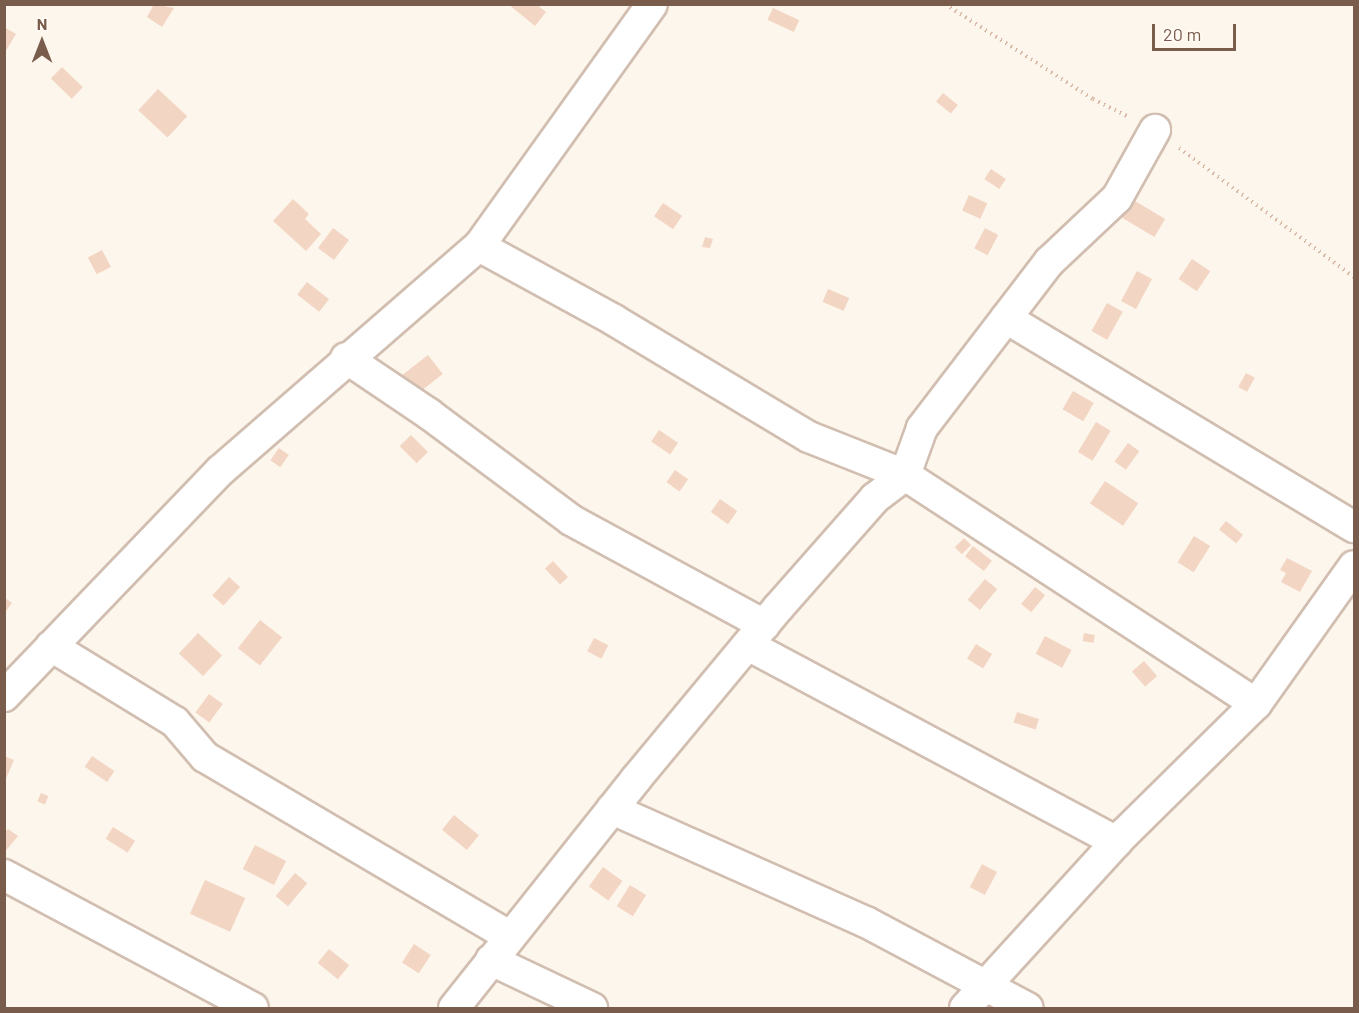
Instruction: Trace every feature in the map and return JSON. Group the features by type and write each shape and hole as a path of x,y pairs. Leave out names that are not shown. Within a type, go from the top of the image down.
{"street":[{"path":"4,696 221,470 346,358 479,246 652,4"},
{"path":"454,1008 612,809 756,635 875,498 905,475 922,428 1049,262 1117,198 1155,130"},
{"path":"479,246 614,320 809,436 905,475 1256,704"},
{"path":"1006,318 1354,527"},
{"path":"346,358 429,414 571,520 756,635 1117,842"},
{"path":"966,1008 1117,842 1256,704 1354,566"},
{"path":"51,646 176,722 205,757 510,937"},
{"path":"612,809 866,922 1028,1008"},
{"path":"4,875 253,1008"},
{"path":"491,960 592,1008"}],"path":[{"path":"945,4 1093,99 1155,130 1354,277"}],"building":[{"path":"154,4 174,8 162,27 147,17"},
{"path":"508,4 536,4 546,12 535,26"},
{"path":"773,8 799,20 794,32 768,20"},
{"path":"4,27 16,34 4,54"},
{"path":"62,67 83,87 72,99 51,79"},
{"path":"158,89 187,116 167,137 138,110"},
{"path":"943,93 958,105 951,114 936,102"},
{"path":"991,169 1006,179 999,189 984,179"},
{"path":"969,195 987,203 980,219 962,211"},
{"path":"1130,198 1165,219 1154,237 1119,216"},
{"path":"293,199 309,214 305,219 321,234 306,251 273,221"},
{"path":"663,203 682,216 673,229 654,216"},
{"path":"333,228 349,240 334,260 318,248"},
{"path":"985,228 998,235 987,255 974,248"},
{"path":"705,237 713,239 710,248 702,247"},
{"path":"102,250 111,267 97,274 88,258"},
{"path":"1192,259 1210,271 1197,291 1179,279"},
{"path":"1137,271 1152,279 1136,309 1121,301"},
{"path":"307,282 329,299 319,312 297,295"},
{"path":"828,289 849,298 844,311 823,302"},
{"path":"1107,303 1123,312 1107,340 1091,331"},
{"path":"428,355 443,374 417,394 402,375"},
{"path":"1246,373 1255,378 1247,392 1238,387"},
{"path":"1073,391 1094,403 1083,421 1062,409"},
{"path":"1096,422 1111,431 1093,461 1078,452"},
{"path":"659,430 678,443 670,454 651,442"},
{"path":"411,435 428,452 417,463 400,446"},
{"path":"1128,443 1139,451 1126,470 1114,462"},
{"path":"279,448 289,455 280,467 270,460"},
{"path":"675,470 688,479 680,491 666,482"},
{"path":"1105,481 1138,503 1123,526 1090,503"},
{"path":"720,499 737,511 728,524 711,512"},
{"path":"1226,521 1243,535 1236,543 1219,530"},
{"path":"1194,536 1210,546 1194,572 1178,562"},
{"path":"964,538 971,545 962,554 955,547"},
{"path":"973,546 992,561 984,571 965,556"},
{"path":"1287,558 1312,571 1300,592 1281,582 1286,573 1280,570"},
{"path":"553,561 568,577 560,585 545,569"},
{"path":"229,577 240,587 223,606 212,596"},
{"path":"985,579 997,589 980,610 968,600"},
{"path":"1035,587 1045,595 1031,612 1021,604"},
{"path":"4,597 12,603 4,614"},
{"path":"260,620 282,637 260,666 238,648"},
{"path":"198,633 222,656 203,676 179,653"},
{"path":"1084,633 1095,635 1093,643 1083,641"},
{"path":"1045,636 1071,650 1062,668 1036,654"},
{"path":"594,638 608,645 601,659 587,651"},
{"path":"976,644 992,654 983,668 967,658"},
{"path":"1144,661 1157,676 1145,687 1132,671"},
{"path":"209,694 223,704 209,723 195,713"},
{"path":"1017,712 1039,719 1035,730 1014,722"},
{"path":"4,756 14,760 5,781 4,781"},
{"path":"92,756 114,771 107,782 85,767"},
{"path":"41,793 48,796 45,804 37,801"},
{"path":"454,815 479,835 467,850 442,830"},
{"path":"113,827 135,841 128,853 106,839"},
{"path":"8,829 18,836 4,853 4,833"},
{"path":"255,845 286,861 274,885 243,869"},
{"path":"982,864 997,872 985,895 970,887"},
{"path":"603,867 622,881 608,901 589,886"},
{"path":"295,873 307,883 288,906 276,896"},
{"path":"205,880 245,898 230,932 190,914"},
{"path":"630,885 646,895 633,916 617,906"},
{"path":"414,944 431,955 419,973 402,962"},
{"path":"329,949 349,965 338,979 318,963"}]}
